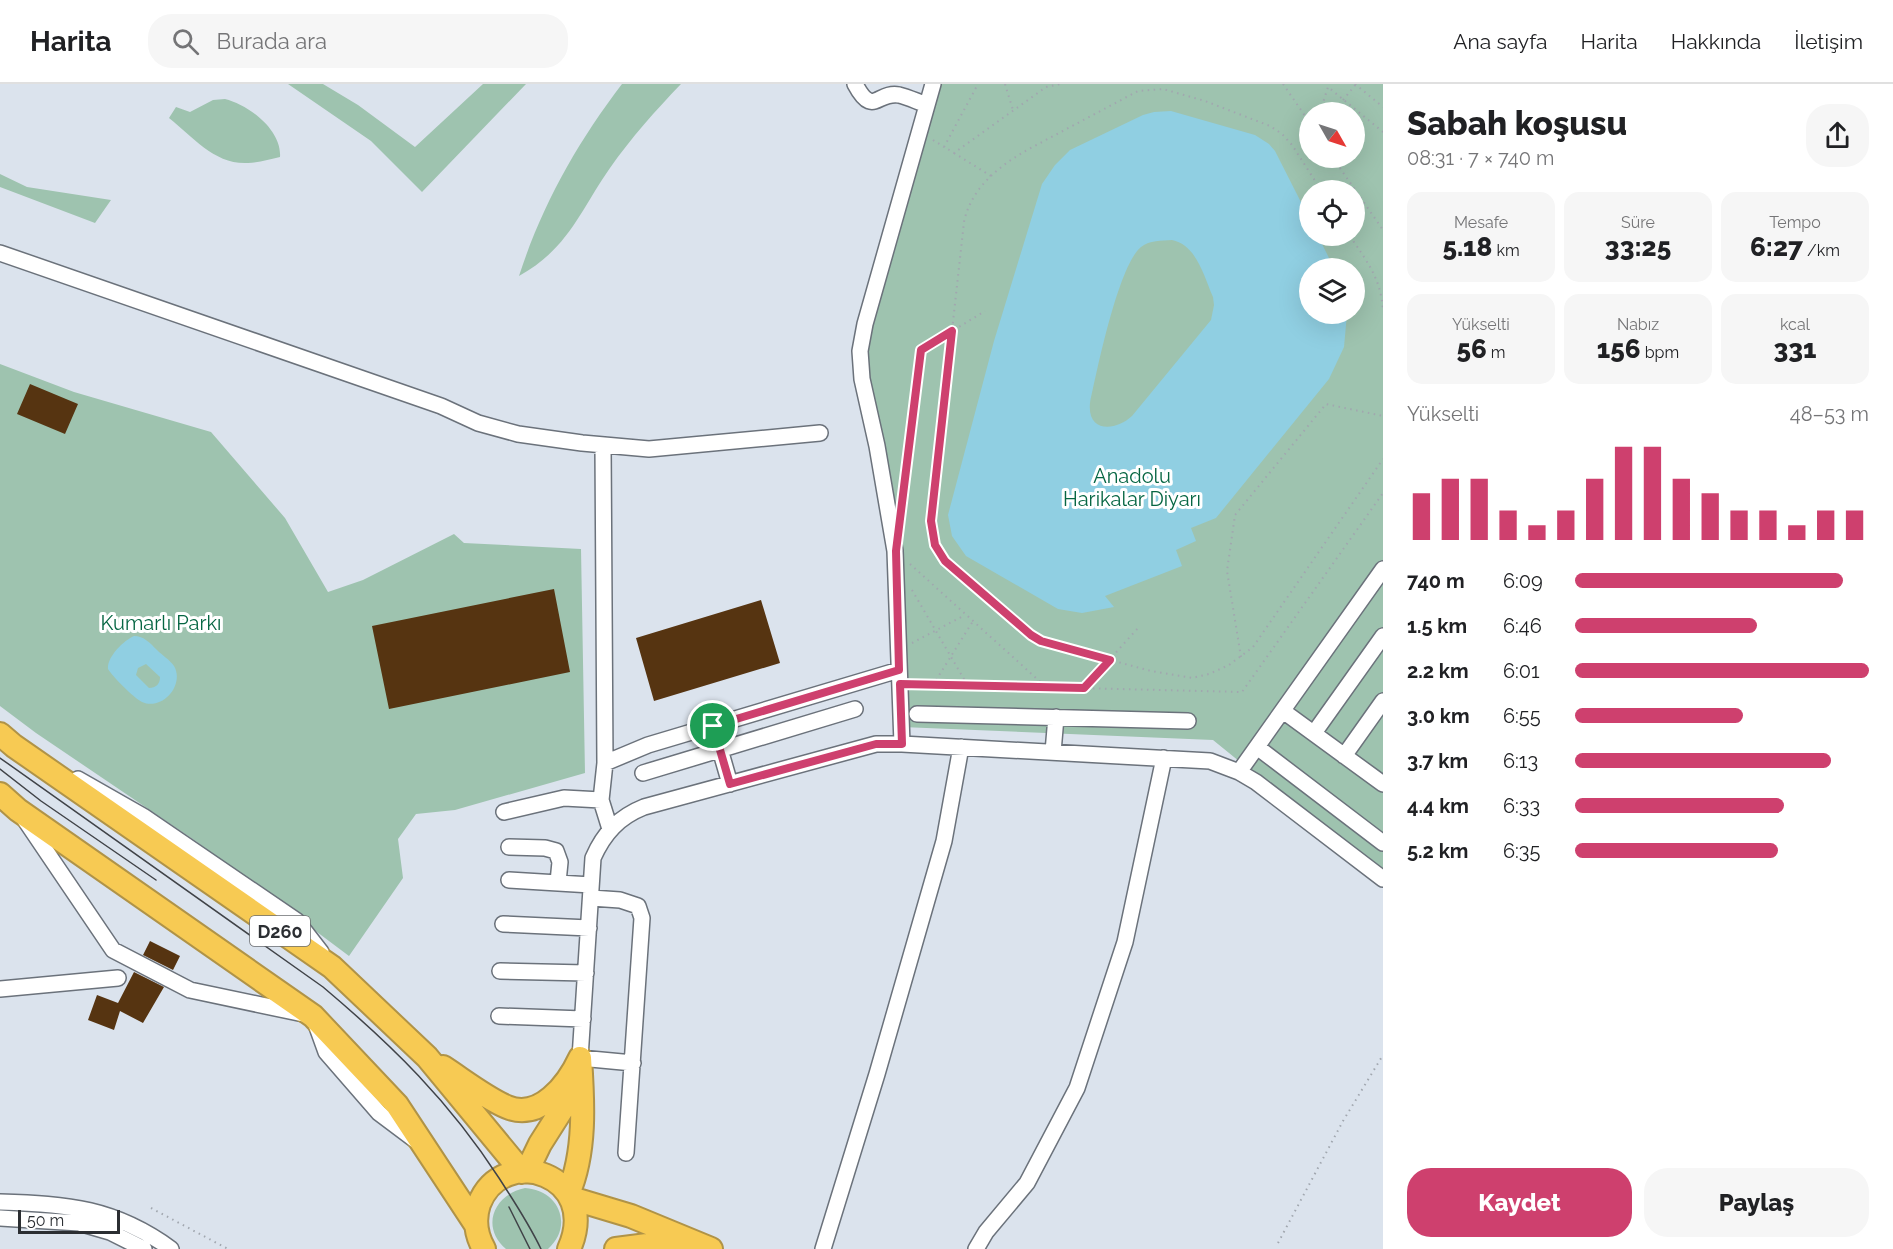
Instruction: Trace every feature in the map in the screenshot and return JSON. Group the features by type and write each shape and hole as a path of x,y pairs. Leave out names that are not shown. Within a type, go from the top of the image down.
{"highway":[{"name":"D260","path":"0,734 332,966 427,1057 524,1172"},
{"name":"D260","path":"0,794 18,810 313,1016 397,1105 476,1225"},
{"path":"427,1057 506,1107 520,1110 535,1107 551,1098 567,1081 580,1058"},
{"path":"524,1172 566,1103 573,1088 580,1058"},
{"path":"570,1196 576,1177 580,1145 582,1109 580,1058"},
{"path":"484,1249 476,1225 478,1206 487,1190 500,1179 524,1172 546,1175 556,1181 570,1196 577,1220 575,1235 569,1249"},
{"path":"570,1196 631,1216 711,1249"},
{"path":"616,1249 655,1244 702,1249"}],"street":[{"path":"855,84 866,100 871,102 895,89 927,105"},
{"path":"902,744 896,557 877,446 862,379 861,351 865,324 933,84"},
{"path":"0,253 441,406 459,416 498,430 649,449 819,433"},
{"path":"603,445 605,763 601,800 610,829"},
{"path":"1239,772 1383,569"},
{"path":"1314,733 1383,636"},
{"path":"605,763 648,745 713,726 900,677"},
{"path":"1344,756 1383,701"},
{"path":"643,773 855,709"},
{"path":"1283,711 1344,756 1381,779"},
{"path":"917,714 1188,722"},
{"path":"1053,752 1056,717"},
{"path":"713,726 730,784"},
{"path":"633,1063 580,1058 593,858 610,829 626,816 644,807 876,744 1210,761 1239,772 1271,793 1383,879"},
{"path":"823,1249 877,1074 940,853 961,747"},
{"path":"1257,747 1383,843"},
{"path":"976,1249 986,1232 1027,1183 1077,1088 1125,942 1164,758"},
{"path":"504,812 564,798 601,800"},
{"path":"18,810 113,950 190,990 313,1016"},
{"path":"509,847 545,848 556,851 560,861 558,882"},
{"path":"509,880 558,882 638,906 642,918 626,1153"},
{"path":"503,924 589,928"},
{"path":"500,971 586,974"},
{"path":"0,989 118,978"},
{"path":"500,1016 583,1019"},
{"path":"0,1202 66,1206 114,1216 135,1226 171,1249"},
{"path":"0,1218 79,1223 110,1232 144,1249"}],"path":[{"path":"978,84 944,147 991,176"},
{"path":"1005,84 1013,110"},
{"path":"954,153 1046,87 1060,84"},
{"path":"1283,84 1299,107"},
{"path":"1343,100 1355,84 1383,107"},
{"path":"1323,102 1328,87 1383,132"},
{"path":"1315,180 1292,145 1270,126 1205,101 1163,89 1138,91 1027,150 991,176 974,195 966,213 931,521 935,545 945,561 1041,641 1167,675 1192,678 1209,674 1241,657 1259,640 1383,459"},
{"path":"1340,168 1383,230"},
{"path":"1357,246 1376,275 1381,288 1383,311"},
{"path":"901,504 921,350 985,311"},
{"path":"1241,657 1227,571 1235,515 1326,404 1383,416"},
{"path":"900,677 933,685 1242,692 1383,493"},
{"path":"896,557 973,621 1046,687"},
{"path":"896,557 968,686"},
{"path":"899,650 966,615"},
{"path":"933,685 973,621"},
{"path":"1084,688 1138,628"},
{"path":"1278,1243 1343,1121 1383,1055"},
{"path":"151,1208 228,1249"}],"green space":[{"path":"288,84 323,84 358,105 415,147 483,84 526,84 422,192 371,141"},
{"path":"622,84 681,84 644,124 618,157 572,228 550,254 519,276 538,224 562,176 590,129"},
{"name":"Anadolu Harikalar Diyarı","path":"931,84 1383,84 1383,878 1213,740 902,727 885,514 857,392 896,206"},
{"path":"225,99 244,107 270,128 276,137 280,157 248,163 225,159 205,148 169,118 176,107 190,112 213,100"},
{"path":"0,174 27,187 111,200 95,223 0,187"},
{"name":"Kumarlı Parkı","path":"0,364 74,392 211,432 285,518 328,592 363,580 454,534 464,543 581,549 585,773 455,810 416,814 398,839 403,878 349,956 197,842 0,706"},
{"path":"525,1188 547,1195 559,1211 560,1230 556,1240 548,1249 506,1249 494,1231 492,1222 499,1204 514,1191"}],"water":[{"path":"1171,111 1255,135 1269,144 1275,151 1299,198 1299,246 1323,246 1329,258 1299,258 1299,324 1346,324 1344,347 1329,379 1216,518 1191,528 1196,541 1176,550 1182,566 1105,596 1114,607 1082,613 1058,609 966,556 952,536 948,515 994,341 1042,184 1055,165 1070,150 1143,115","holes":["1172,240 1188,248 1199,263 1213,297 1211,320 1132,416 1118,425 1098,424 1090,413 1090,403 1110,320 1124,275 1132,258 1141,247 1156,241"]},
{"path":"138,636 149,642 174,666 177,673 174,688 164,700 150,704 142,702 108,669 110,659 130,638","holes":["146,664 160,677 157,685 149,688 136,675 138,668"]}],"building":[{"path":"30,384 78,404 65,434 17,414"},
{"path":"554,589 570,672 389,709 372,626"},
{"path":"761,600 780,663 654,701 636,638"},
{"path":"150,941 180,956 173,970 143,955"},
{"path":"134,972 164,987 143,1023 120,1011 114,1030 88,1020 97,995 118,1003"}],"tram line":[{"path":"0,758 323,987 373,1031 440,1099 460,1124 499,1178 541,1249"},
{"path":"0,769 41,801 156,880"},
{"path":"509,1207 530,1249"}],"route":[{"path":"952,331 931,521 932,538 939,554 1031,635 1041,641 1110,660 1084,688 900,684 902,744 876,744 730,784 713,726 899,670 896,551 921,350 952,331"}]}
